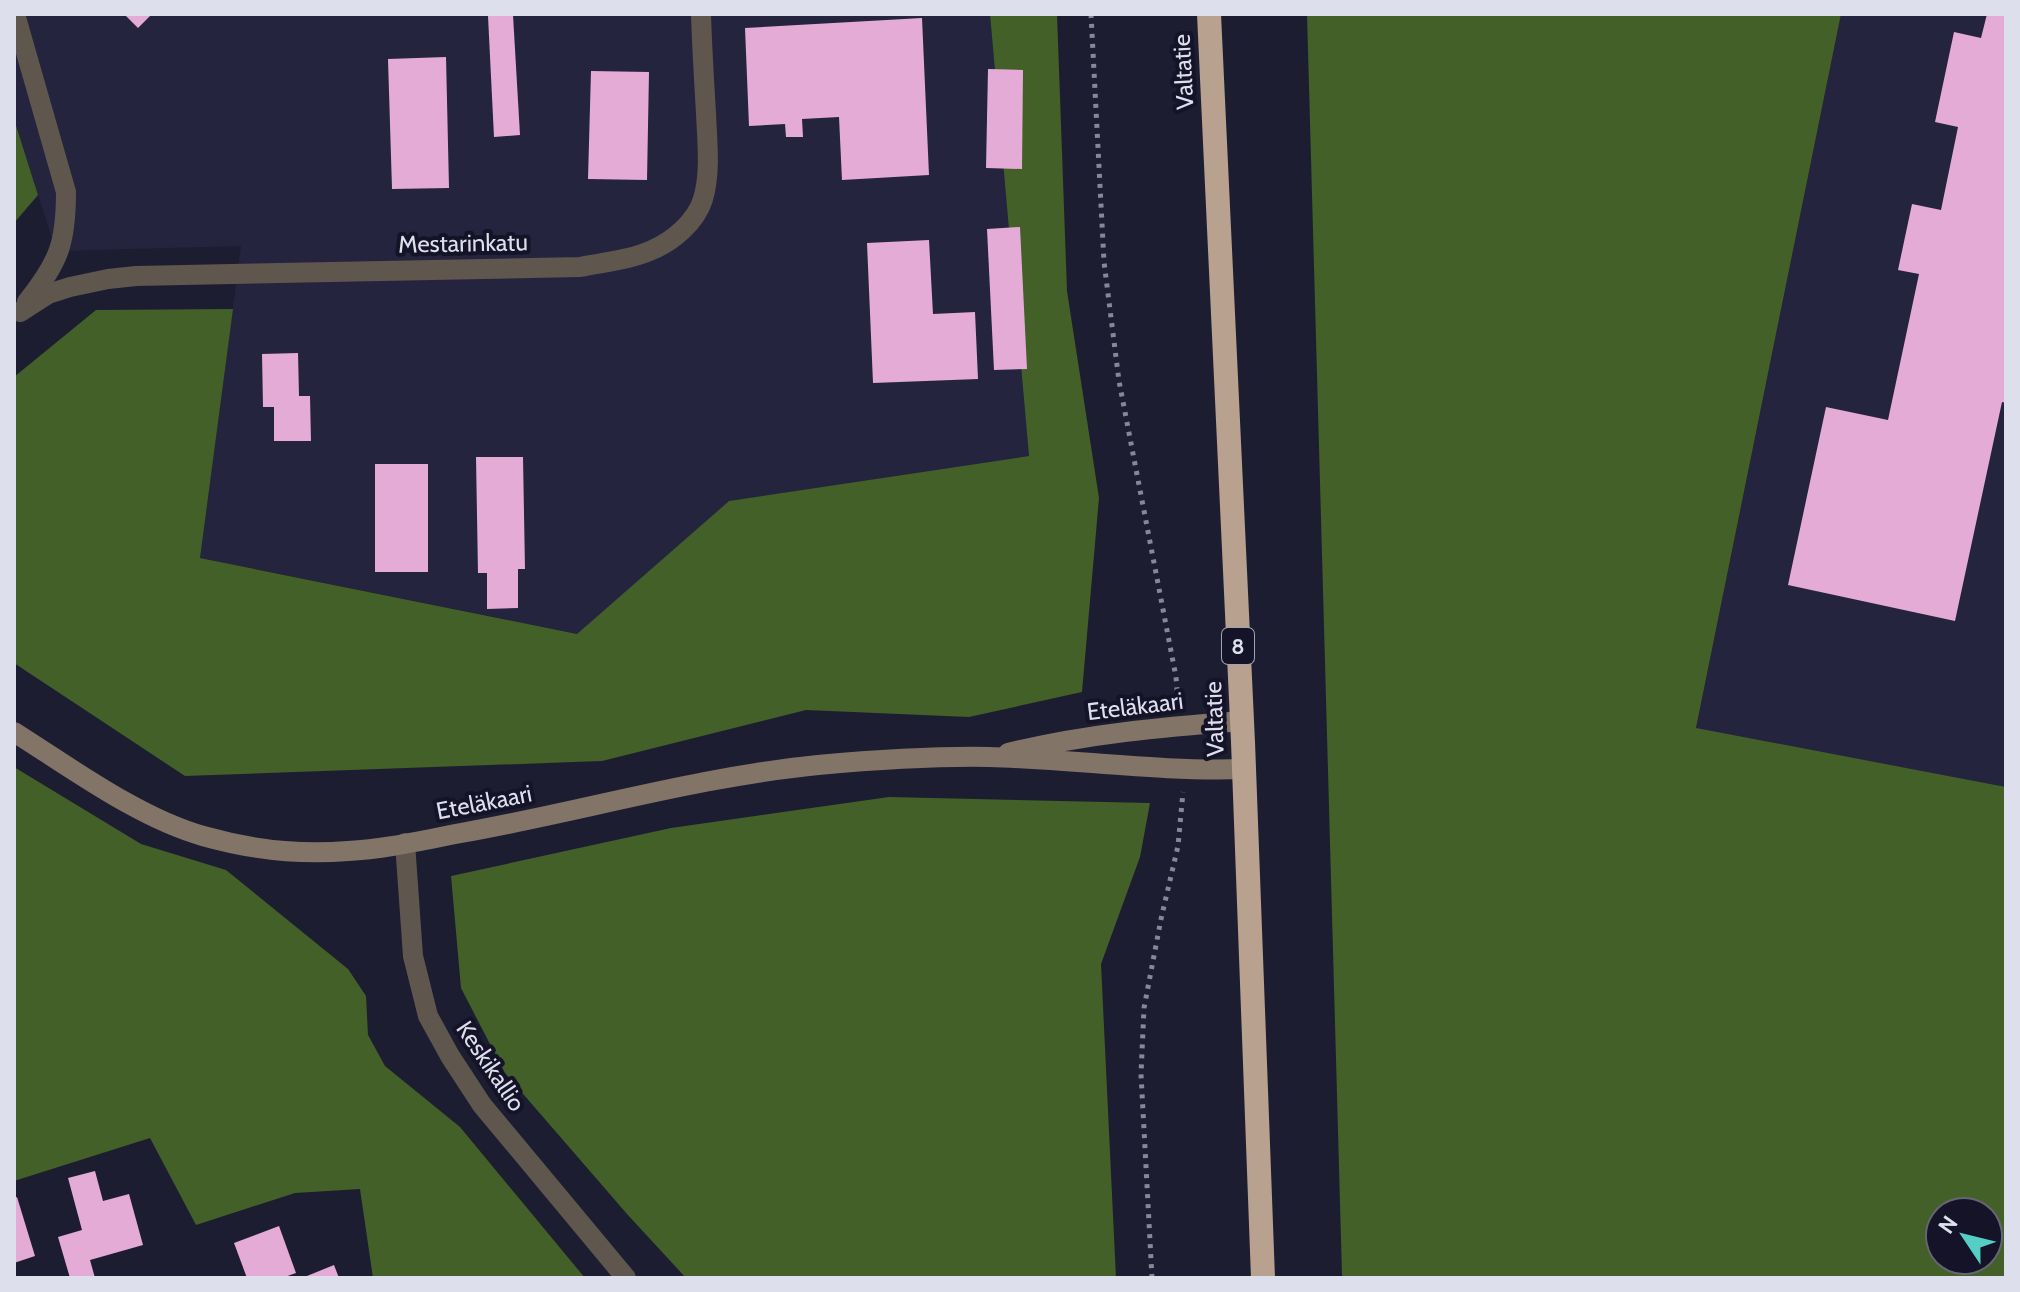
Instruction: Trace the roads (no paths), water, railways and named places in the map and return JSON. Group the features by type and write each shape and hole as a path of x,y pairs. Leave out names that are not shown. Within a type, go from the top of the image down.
{"highway":[{"name":"Valtatie","path":"1209,14 1242,721 1263,1278"}],"street":[{"name":"Mestarinkatu","path":"15,14 66,192 62,244 49,275 17,314"},
{"name":"Mestarinkatu","path":"17,314 48,294 108,279 580,267 629,258 652,250 685,228 703,200 707,145 701,14"},
{"name":"Eteläkaari","path":"989,757 1152,727 1242,721"},
{"name":"Eteläkaari","path":"14,732 161,821 202,836 248,846 294,851 348,851 405,843 524,822 656,791 747,775 877,760 989,757 1182,769 1244,769"},
{"name":"Keskikallio","path":"405,843 413,956 428,1016 482,1105 626,1278"}]}
